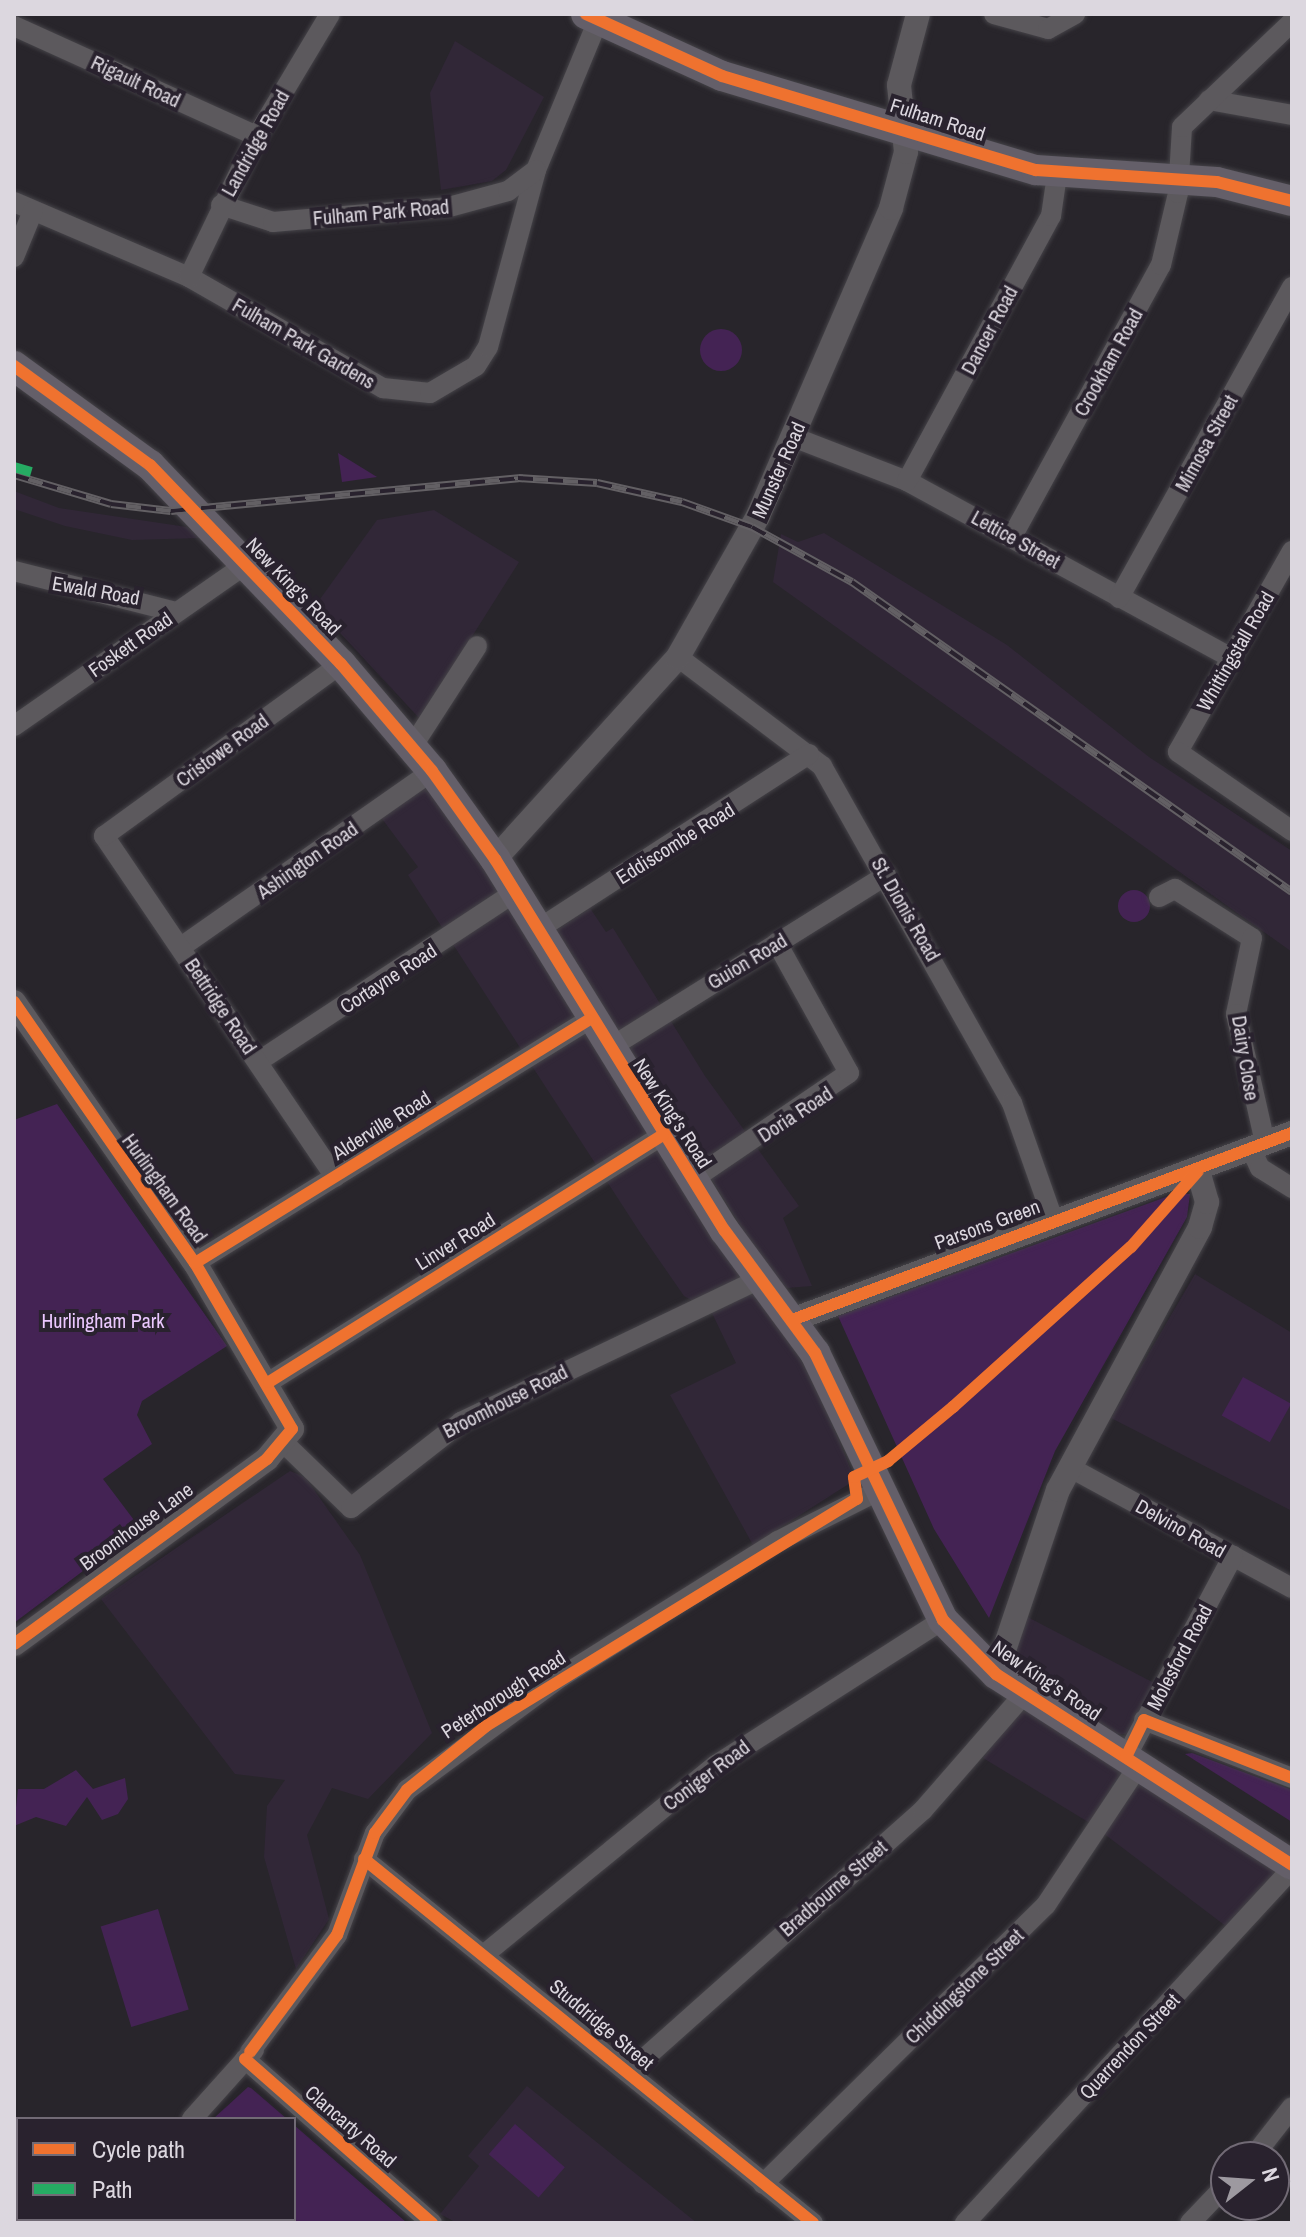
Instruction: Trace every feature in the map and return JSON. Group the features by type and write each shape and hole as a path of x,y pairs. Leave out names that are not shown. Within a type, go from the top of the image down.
{"main road":[{"name":"Fulham Road","path":"610,21 722,76 1057,175 1254,188 1292,201"},
{"name":"New King's Road","path":"14,366 150,465 341,664 432,771 495,859 588,1020 692,1180 759,1279 792,1320 943,1620 996,1674 1292,1867"}],"street":[{"name":"Landridge Road","path":"189,277 221,205 257,136 330,14"},
{"name":"Munster Road","path":"495,859 678,657 758,516 883,232 906,152 899,85 918,14"},
{"path":"994,14 1048,29 1075,14"},
{"path":"536,170 610,21"},
{"name":"Crookham Road","path":"1013,535 1161,265 1178,181 1182,127 1292,22"},
{"name":"Rigault Road","path":"14,26 257,136"},
{"path":"1209,100 1292,115"},
{"name":"Fulham Park Gardens","path":"14,202 189,277 383,388 430,393 476,366 488,347 536,170"},
{"name":"Fulham Park Road","path":"221,205 273,222 449,207 508,191 536,170"},
{"name":"Dancer Road","path":"907,481 1051,216 1057,175"},
{"path":"14,257 33,211"},
{"name":"Mimosa Street","path":"1119,598 1292,287"},
{"name":"Lettice Street","path":"793,437 907,481 1013,535 1119,598 1231,658"},
{"name":"Whittingstall Road","path":"1292,551 1178,752 1292,831"},
{"name":"Foskett Road","path":"14,726 246,564"},
{"name":"Ewald Road","path":"14,571 176,612"},
{"path":"412,747 477,646"},
{"name":"St. Dionis Road","path":"678,657 809,754 886,875 1012,1103 1054,1222"},
{"name":"Cristowe Road","path":"104,836 341,664"},
{"name":"Eddiscombe Road","path":"537,930 809,754"},
{"name":"Ashington Road","path":"181,947 432,771"},
{"name":"Bettridge Road","path":"104,836 335,1177"},
{"name":"Guion Road","path":"608,1049 886,875"},
{"name":"Dairy Close","path":"1159,897 1175,889 1252,938 1236,1014 1258,1146"},
{"name":"Cortayne Road","path":"259,1061 515,892"},
{"name":"Doria Road","path":"692,1180 849,1073 777,943"},
{"name":"Hurlingham Road","path":"14,1002 195,1263 269,1382 292,1429 285,1444"},
{"name":"Alderville Road","path":"195,1263 588,1020"},
{"name":"Parsons Green","path":"792,1320 1198,1171 1292,1133"},
{"name":"Linver Road","path":"269,1382 663,1135"},
{"path":"1258,1146 1260,1168 1292,1188"},
{"path":"996,1674 1027,1565 1069,1467 1200,1227 1207,1202 1198,1171"},
{"name":"Broomhouse Road","path":"285,1444 351,1508 461,1422 759,1279"},
{"name":"Broomhouse Lane","path":"14,1644 285,1444"},
{"name":"Delvino Road","path":"1069,1467 1292,1588"},
{"name":"Peterborough Road","path":"194,2117 247,2056 337,1935 364,1859 407,1790 486,1726 778,1541 880,1490"},
{"name":"Molesford Road","path":"1132,1761 1144,1720 1233,1556"},
{"name":"Coniger Road","path":"486,1953 716,1765 943,1620"},
{"name":"Bradbourne Street","path":"629,2072 923,1810 1026,1692"},
{"path":"1144,1720 1292,1778"},
{"name":"Chiddingstone Street","path":"763,2184 1046,1905 1132,1761"},
{"name":"Studdridge Street","path":"364,1859 486,1953 813,2223"},
{"name":"Quarrendon Street","path":"965,2223 1292,1867"},
{"name":"Clancarty Road","path":"247,2056 432,2223"},
{"path":"1265,2141 1292,2107"},
{"path":"1190,2223 1210,2202"}],"shaded area":[{"path":"455,41 544,97 506,170 492,181 441,190 430,93"},
{"path":"14,491 59,508 187,527 201,538 132,540 65,526 14,509"},
{"path":"434,510 519,562 420,719 315,606 377,520"},
{"path":"824,533 1007,645 1149,757 1292,851 1292,952 773,582 781,534 798,542"},
{"path":"420,784 434,787 816,1384 855,1480 753,1545 670,1395 736,1363 711,1311 684,1296 408,875 418,867 380,816"},
{"path":"590,908 606,932 613,928 705,1076 799,1206 783,1218 812,1286 787,1288 771,1274 555,931"},
{"path":"1195,1274 1292,1333 1292,1511 1111,1418"},
{"path":"290,1471 305,1477 360,1555 432,1733 368,1799 332,1788 307,1835 329,1919 296,1969 264,1857 267,1806 285,1780 235,1774 101,1599"},
{"path":"1018,1612 1156,1684 1128,1734 1113,1734 1019,1678 1007,1659"},
{"path":"1030,1709 1121,1763 1125,1778 1093,1825 983,1758 1017,1713"},
{"path":"1148,1782 1271,1863 1276,1878 1227,1927 1103,1833 1133,1783"},
{"path":"527,2086 697,2223 457,2223 440,2214 479,2166 468,2156"}],"green space":[{"path":"721,329 736,335 742,350 736,365 721,371 706,365 700,350 706,335"},
{"path":"338,453 377,477 342,482"},
{"path":"1134,890 1145,895 1150,906 1145,917 1134,922 1123,917 1118,906 1123,895"},
{"name":"Hurlingham Park","path":"57,1104 227,1346 142,1401 137,1415 152,1444 103,1479 140,1528 14,1623 14,1120"},
{"path":"1177,1193 1190,1194 1187,1217 1055,1451 989,1618 934,1529 838,1316"},
{"path":"1243,1377 1291,1404 1270,1442 1222,1415"},
{"path":"1192,1753 1292,1790 1292,1822 1185,1754"},
{"path":"76,1770 93,1789 125,1778 128,1799 118,1814 102,1820 87,1797 66,1826 36,1817 14,1826 18,1789 44,1789"},
{"path":"158,1909 189,2009 131,2027 101,1927"},
{"path":"248,2087 285,2117 215,2117"},
{"path":"515,2124 565,2167 539,2197 489,2154"},
{"path":"296,2127 407,2223 125,2223 296,2221"}],"railway":[{"path":"14,475 111,504 171,511 518,478 597,483 682,502 752,527 852,582 1292,892"}],"marked path":[{"path":"14,467 31,472"}],"cycle path":[{"path":"586,14 722,76 1036,170 1217,182 1292,201"},
{"path":"14,366 150,465 341,664 432,771 495,859 725,1231 815,1353 943,1620 996,1674 1292,1865"},
{"path":"14,1002 195,1263 292,1429 267,1459 14,1644"},
{"path":"195,1263 588,1020"},
{"path":"792,1320 1292,1133"},
{"path":"269,1382 663,1135"},
{"path":"250,2052 337,1935 375,1833 407,1790 486,1726 857,1499 854,1477 888,1461 953,1407 1131,1247 1198,1171"},
{"path":"1126,1757 1144,1720 1292,1778"},
{"path":"364,1859 813,2223"},
{"path":"245,2059 432,2223"}]}
